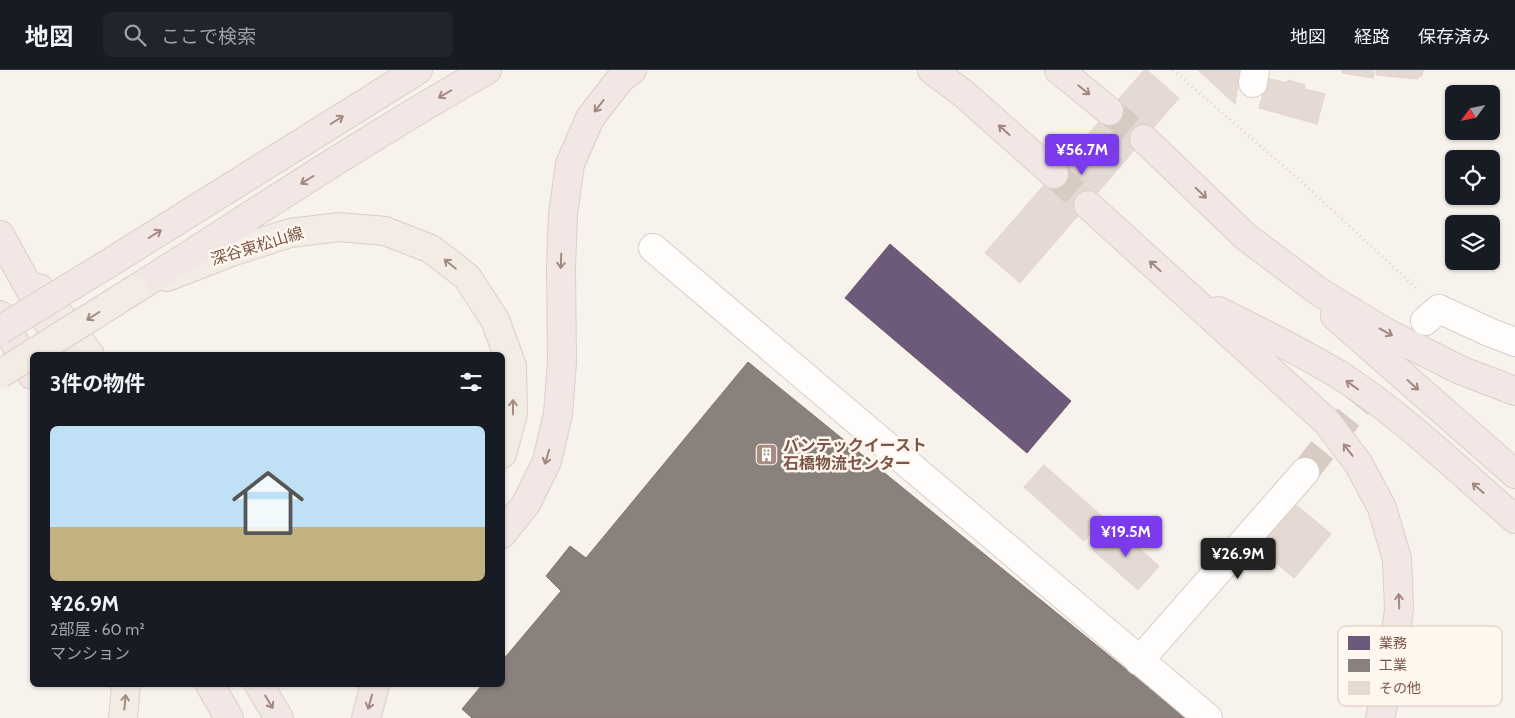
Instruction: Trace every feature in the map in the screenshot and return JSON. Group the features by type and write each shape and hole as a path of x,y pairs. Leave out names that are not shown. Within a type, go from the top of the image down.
{"highway":[{"path":"0,330 418,70"},
{"path":"134,290 366,142 488,70"},
{"path":"505,530 526,504 547,461 558,414 562,362 561,267 563,214 570,164 590,118 621,78 632,70"},
{"path":"932,70 964,94 1054,174"},
{"path":"1059,70 1109,110"},
{"path":"1144,139 1246,237 1515,474"},
{"path":"1088,205 1327,422 1358,463 1382,508 1397,559 1399,609 1397,626"},
{"path":"1246,237 1321,293 1385,332 1460,370 1515,391"},
{"path":"2,238 64,352"},
{"path":"1185,294 1294,349 1342,377 1397,418 1515,520"},
{"path":"0,316 30,371"},
{"path":"211,687 229,718"},
{"path":"260,687 279,718"},
{"path":"366,718 374,687"}],"main road":[{"name":"深谷東松山線","path":"35,352 134,290 234,251 290,233 339,227 385,231 431,248 467,277 495,320 512,366 513,414 505,443"},
{"path":"2,238 88,352"},
{"name":"深谷東松山線","path":"0,374 30,355"},
{"path":"123,718 126,687"}],"street":[{"path":"654,248 1208,718"},
{"path":"1432,315 1515,342"},
{"path":"1139,660 1305,472"}],"path":[{"path":"1173,70 1304,184 1432,315"}],"building: 業務":[{"path":"890,244 1071,401 1027,453 845,298"}],"building: 工業":[{"name":"バンテックイースト 石橋物流センター","path":"748,362 1186,718 472,718 462,709 480,687 505,687 505,657 561,591 546,576 570,546 586,558"}],"building: その他":[{"path":"1144,70 1147,70 1179,98 1020,283 985,253"},
{"path":"1198,70 1242,70 1244,73 1239,79 1235,104"},
{"path":"1342,70 1374,70 1373,78 1342,73"},
{"path":"1376,70 1423,70 1422,76 1418,76 1418,79 1376,75"},
{"path":"1267,78 1287,83 1288,80 1305,85 1304,89 1325,94 1317,124 1259,108"},
{"path":"1044,465 1104,518 1084,541 1024,487"},
{"path":"1294,503 1331,534 1294,578 1257,546"},
{"path":"1113,525 1159,566 1138,590 1092,549"}],"tunnel":[{"path":"1109,111 1144,139"},
{"path":"1054,174 1088,205"},
{"path":"1305,472 1405,345"}],"place":[{"name":"バンテックイースト 石橋物流センター","path":"767,454"}]}
